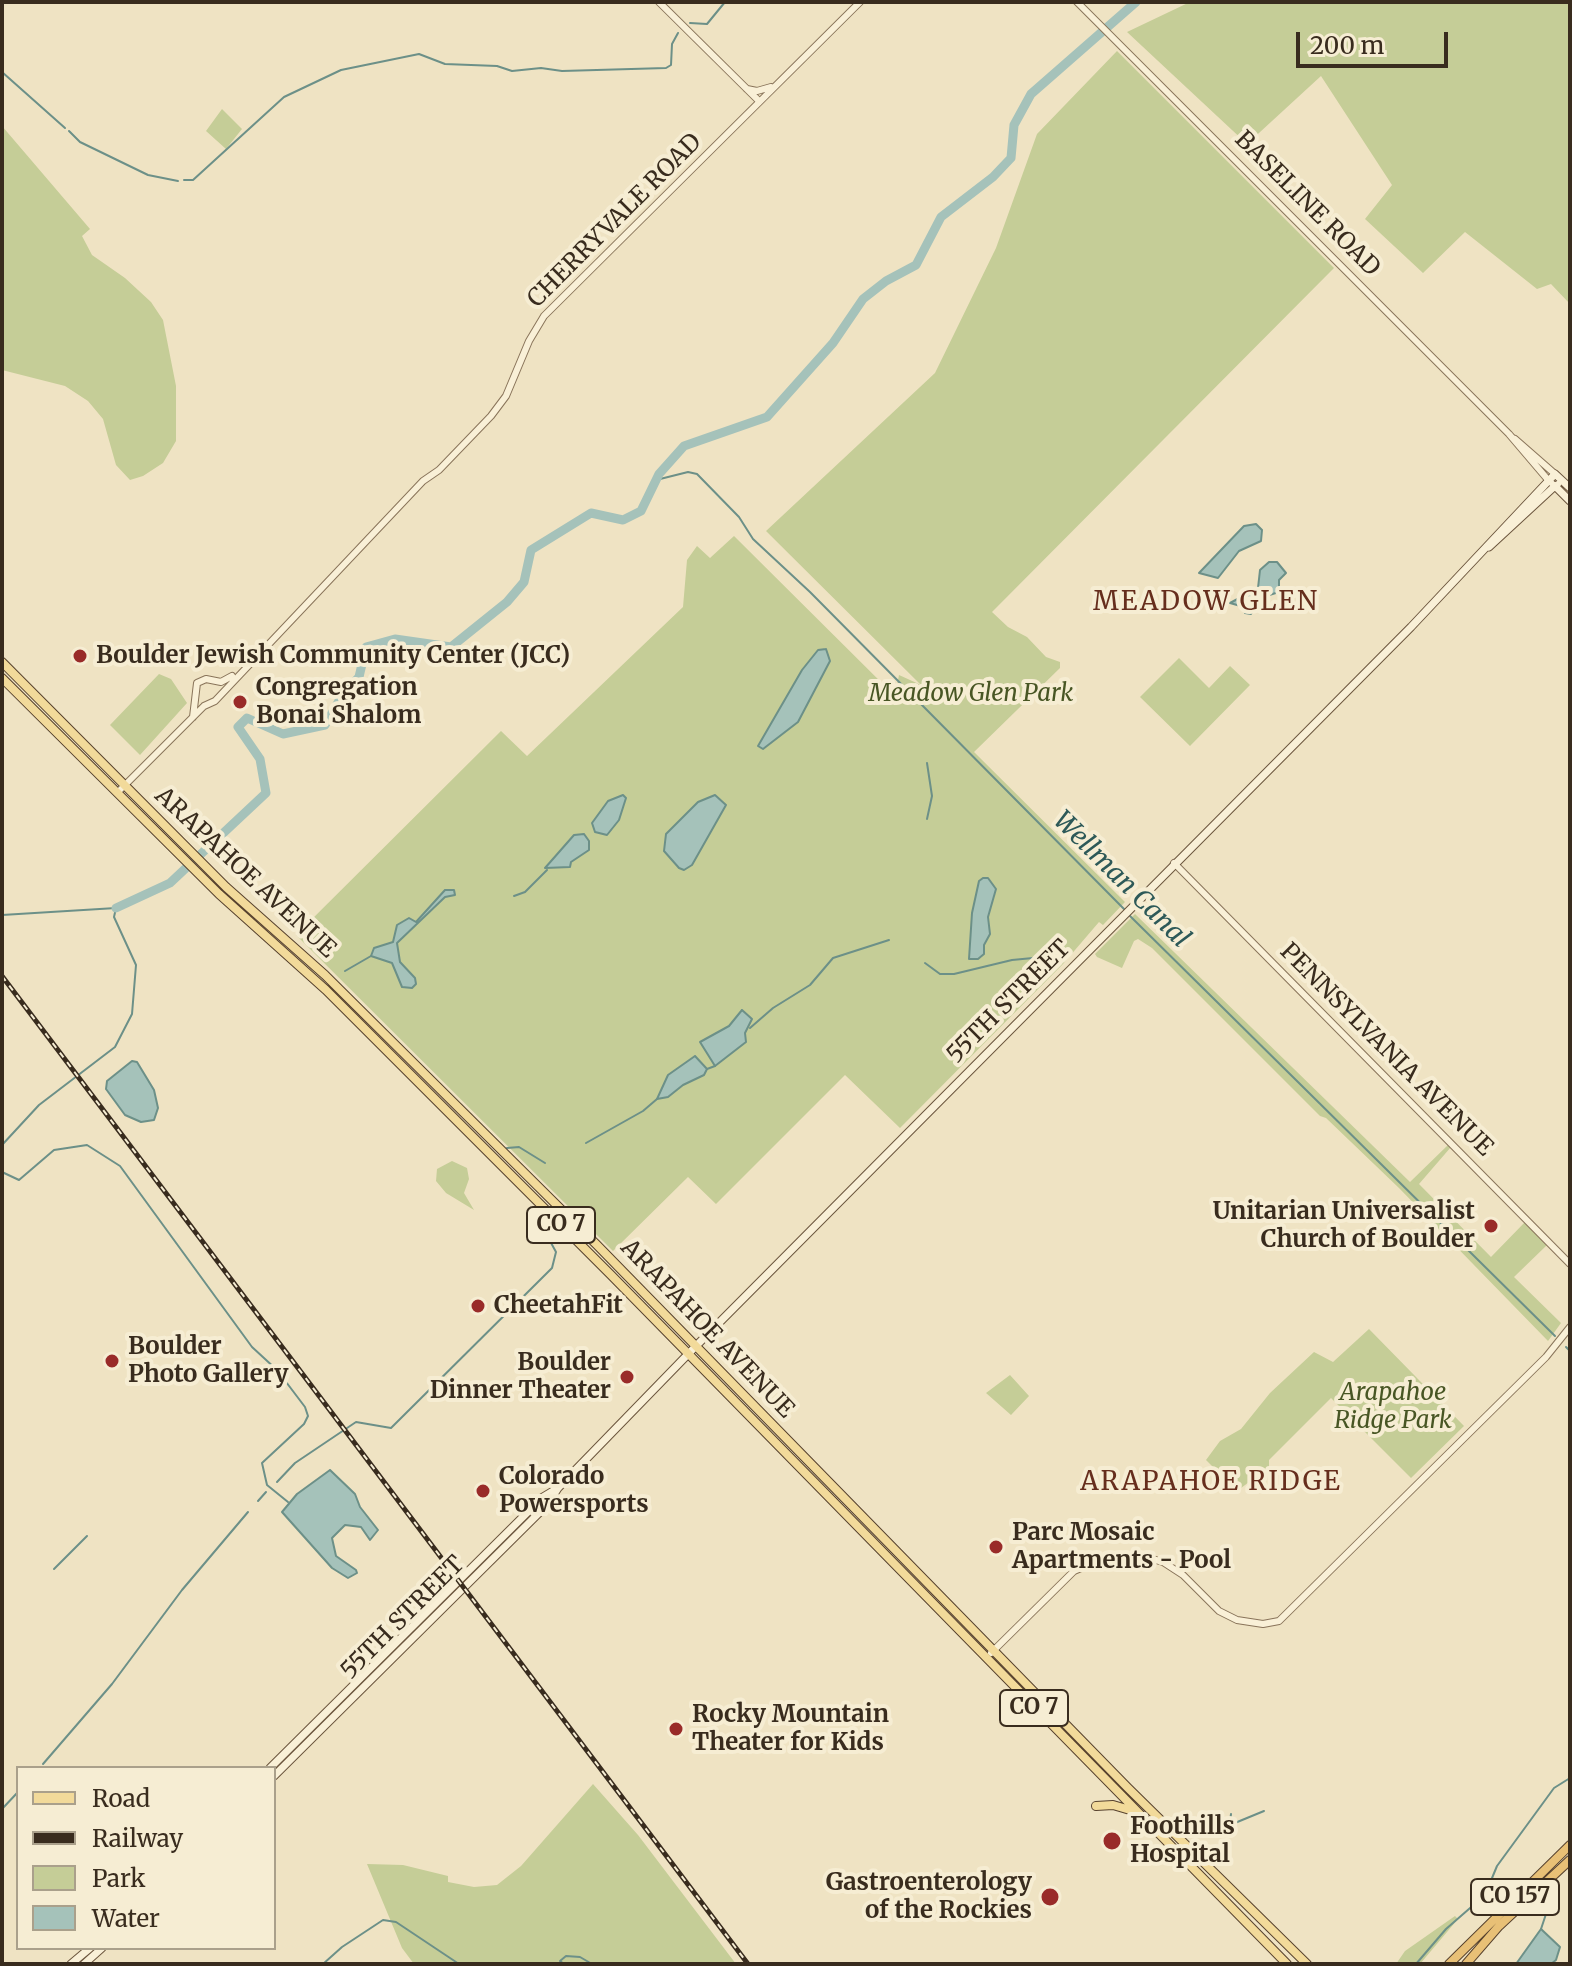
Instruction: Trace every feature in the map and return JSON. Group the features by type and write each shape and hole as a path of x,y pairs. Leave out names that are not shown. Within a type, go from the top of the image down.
{"highway":[{"name":"CO 157","path":"1449,1964 1570,1845"},
{"name":"CO 157","path":"1466,1964 1499,1926 1570,1860"}],"main road":[{"name":"BASELINE ROAD","path":"1555,480 1570,488"},
{"name":"BASELINE ROAD","path":"1555,480 1570,501"},
{"name":"55TH STREET","path":"276,1774 547,1505 558,1488 687,1355 1555,480"},
{"name":"ARAPAHOE AVENUE","path":"2,662 208,869 325,975 1307,1964"},
{"name":"ARAPAHOE AVENUE","path":"2,678 183,859 326,990 1287,1964"},
{"name":"55TH STREET","path":"272,1766 543,1497 558,1488"},
{"path":"1096,1806 1113,1805 1134,1811"},
{"path":"71,1964 88,1950"},
{"path":"84,1964 100,1950"}],"street":[{"path":"659,2 759,101"},
{"name":"CHERRYVALE ROAD","path":"219,693 500,405 544,316 860,2"},
{"name":"BASELINE ROAD","path":"1077,2 1555,480"},
{"path":"747,89 757,91 775,86"},
{"name":"CHERRYVALE ROAD","path":"212,680 230,678 256,655"},
{"path":"117,793 219,693 212,680 203,679 197,683 191,720"},
{"path":"196,696 207,703"},
{"name":"PENNSYLVANIA AVENUE","path":"1174,863 1570,1264"},
{"path":"985,1658 1074,1571 1111,1555 1138,1555 1163,1562 1183,1575 1219,1611 1237,1620 1263,1624 1279,1621 1546,1357 1570,1327"}],"green space":[{"path":"1190,2 1570,2 1570,304 1551,284 1537,289 1465,232 1423,273 1365,219 1392,185 1321,76 1247,144 1127,32"},
{"name":"Meadow Glen Park","path":"1117,51 1334,268 992,612 1008,627 1027,637 1046,657 1060,662 1060,668 974,752 1125,902 1103,925 1099,922 1063,964 900,1128 845,1075 716,1204 688,1177 613,1251 296,935 501,731 527,756 683,607 687,560 697,546 710,558 734,536 902,703 908,698 897,685 899,675 921,685 766,531 935,373 996,248 1037,134"},
{"path":"222,109 242,129 226,149 206,131"},
{"path":"2,126 90,229 82,236 92,255 125,278 151,302 163,320 176,386 176,441 163,463 143,476 130,480 116,465 103,419 88,401 65,386 2,370"},
{"path":"1179,658 1209,688 1230,666 1250,685 1190,746 1140,697"},
{"path":"159,674 171,679 187,703 140,755 110,725"},
{"path":"1135,914 1410,1182 1448,1145 1451,1147 1419,1184 1491,1257 1525,1222 1547,1245 1514,1277 1561,1323 1548,1341 1399,1188 1326,1118 1320,1116 1152,948 1138,939 1134,941 1122,968 1097,957 1095,954"},
{"path":"452,1161 467,1168 469,1179 464,1193 474,1210 446,1193 436,1181 437,1169"},
{"name":"Arapahoe Ridge Park","path":"1369,1329 1464,1426 1411,1478 1331,1398 1269,1460 1269,1467 1237,1491 1206,1460 1220,1441 1241,1429 1270,1393 1314,1352 1333,1362"},
{"path":"1010,1375 1029,1396 1011,1415 986,1393"},
{"path":"593,1784 638,1835 736,1964 414,1964 402,1948 367,1864 403,1865 448,1876 448,1882 474,1887 497,1885 521,1866"},
{"path":"1455,1916 1458,1919 1420,1964 1396,1964 1405,1951"}],"water":[{"path":"1256,524 1262,530 1261,541 1239,551 1218,578 1199,573 1244,526"},
{"path":"1269,562 1277,562 1286,573 1279,580 1279,592 1263,597 1251,614 1245,613 1244,607 1230,603 1258,588 1260,570"},
{"path":"826,649 830,661 798,722 763,749 758,746 802,670 818,650"},
{"path":"623,795 626,798 619,820 607,835 595,832 592,823 608,801"},
{"path":"715,795 726,805 692,865 684,870 679,868 664,851 666,834 698,802"},
{"path":"584,834 589,841 589,850 571,862 570,867 545,868 574,835"},
{"path":"988,878 996,889 988,917 990,934 984,945 984,954 978,959 969,959 972,913 979,881"},
{"path":"445,890 454,890 455,895 445,897 397,943 400,962 415,978 416,984 412,988 402,987 392,963 371,956 374,948 393,942 397,925 409,918 416,922"},
{"path":"742,1010 752,1019 745,1033 746,1042 715,1066 700,1042 729,1026"},
{"path":"695,1056 707,1069 704,1075 683,1085 668,1097 657,1099 668,1075"},
{"path":"132,1061 137,1062 154,1090 158,1108 154,1120 141,1122 125,1115 106,1089 107,1081"},
{"path":"330,1470 355,1494 360,1507 378,1530 370,1540 361,1527 345,1525 332,1538 336,1556 356,1570 357,1573 348,1578 332,1568 282,1512 297,1494"},
{"path":"1541,1929 1560,1947 1556,1960 1551,1964 1516,1964"}],"waterway":[{"path":"690,23 707,24 725,2"},
{"path":"116,908 170,883 266,793 260,759 238,727 247,718 283,734 325,725 343,694 359,677 366,647 395,639 451,647 507,602 524,582 531,550 591,513 623,520 641,511 659,474 684,446 767,417 833,343 863,299 886,281 916,265 941,217 993,177 1011,158 1014,125 1031,94 1136,2"},
{"path":"184,180 193,180 284,97 341,70 419,54 445,64 497,66 512,71 541,68 562,71 666,68 671,65 672,44 678,33"},
{"path":"2,72 65,128"},
{"path":"69,131 80,142 148,175 178,181"},
{"name":"Wellman Canal","path":"656,480 688,472 697,474 739,517 753,539 810,592 1125,910"},
{"path":"927,763 932,796 927,819"},
{"path":"514,896 525,892 547,870"},
{"path":"2,915 116,908 114,917 136,965 132,1014 115,1047 39,1105 2,1145"},
{"name":"Wellman Canal","path":"1129,915 1555,1336"},
{"path":"750,1028 773,1008 810,985 833,958 889,940"},
{"path":"345,971 371,956"},
{"path":"925,963 940,974 954,974 1012,960 1054,956 1066,958"},
{"path":"707,1069 715,1066"},
{"path":"586,1143 643,1111 657,1099"},
{"path":"2,1172 19,1180 54,1150 87,1145 120,1166 252,1347 277,1370 305,1407 308,1416 304,1424 262,1463 267,1485 288,1502"},
{"path":"507,1148 519,1147 545,1163"},
{"path":"277,1482 295,1463 356,1422 391,1428 552,1268 556,1252 544,1230"},
{"name":"Wellman Canal","path":"1566,1347 1570,1351"},
{"path":"258,1501 266,1492"},
{"path":"43,1764 112,1684 182,1590 248,1512"},
{"path":"54,1569 87,1536"},
{"path":"1416,1964 1446,1929 1485,1895 1497,1866 1554,1788 1570,1778"},
{"path":"2,1809 16,1794"},
{"path":"1230,1825 1264,1811"},
{"path":"1228,1837 1231,1814"},
{"path":"1487,1895 1502,1891"},
{"path":"1539,1903 1546,1914 1541,1929"},
{"path":"323,1964 342,1947 383,1920 396,1922 459,1964"},
{"path":"564,1964 560,1961 566,1956 580,1957 592,1964"}],"railway":[{"path":"2,976 748,1964"}],"place":[{"name":"Boulder Jewish Community Center (JCC)","path":"80,656"},
{"name":"Congregation Bonai Shalom","path":"240,702"},
{"name":"Unitarian Universalist Church of Boulder","path":"1491,1226"},
{"name":"CheetahFit","path":"478,1306"},
{"name":"Boulder Photo Gallery","path":"112,1361"},
{"name":"Boulder Dinner Theater","path":"627,1377"},
{"name":"Colorado Powersports","path":"483,1491"},
{"name":"Parc Mosaic Apartments - Pool","path":"996,1547"},
{"name":"Rocky Mountain Theater for Kids","path":"676,1729"},
{"name":"Foothills Hospital","path":"1112,1841"},
{"name":"Gastroenterology of the Rockies","path":"1050,1897"}],"district":[{"name":"MEADOW GLEN","path":"1206,603"},
{"name":"ARAPAHOE RIDGE","path":"1211,1483"}]}
